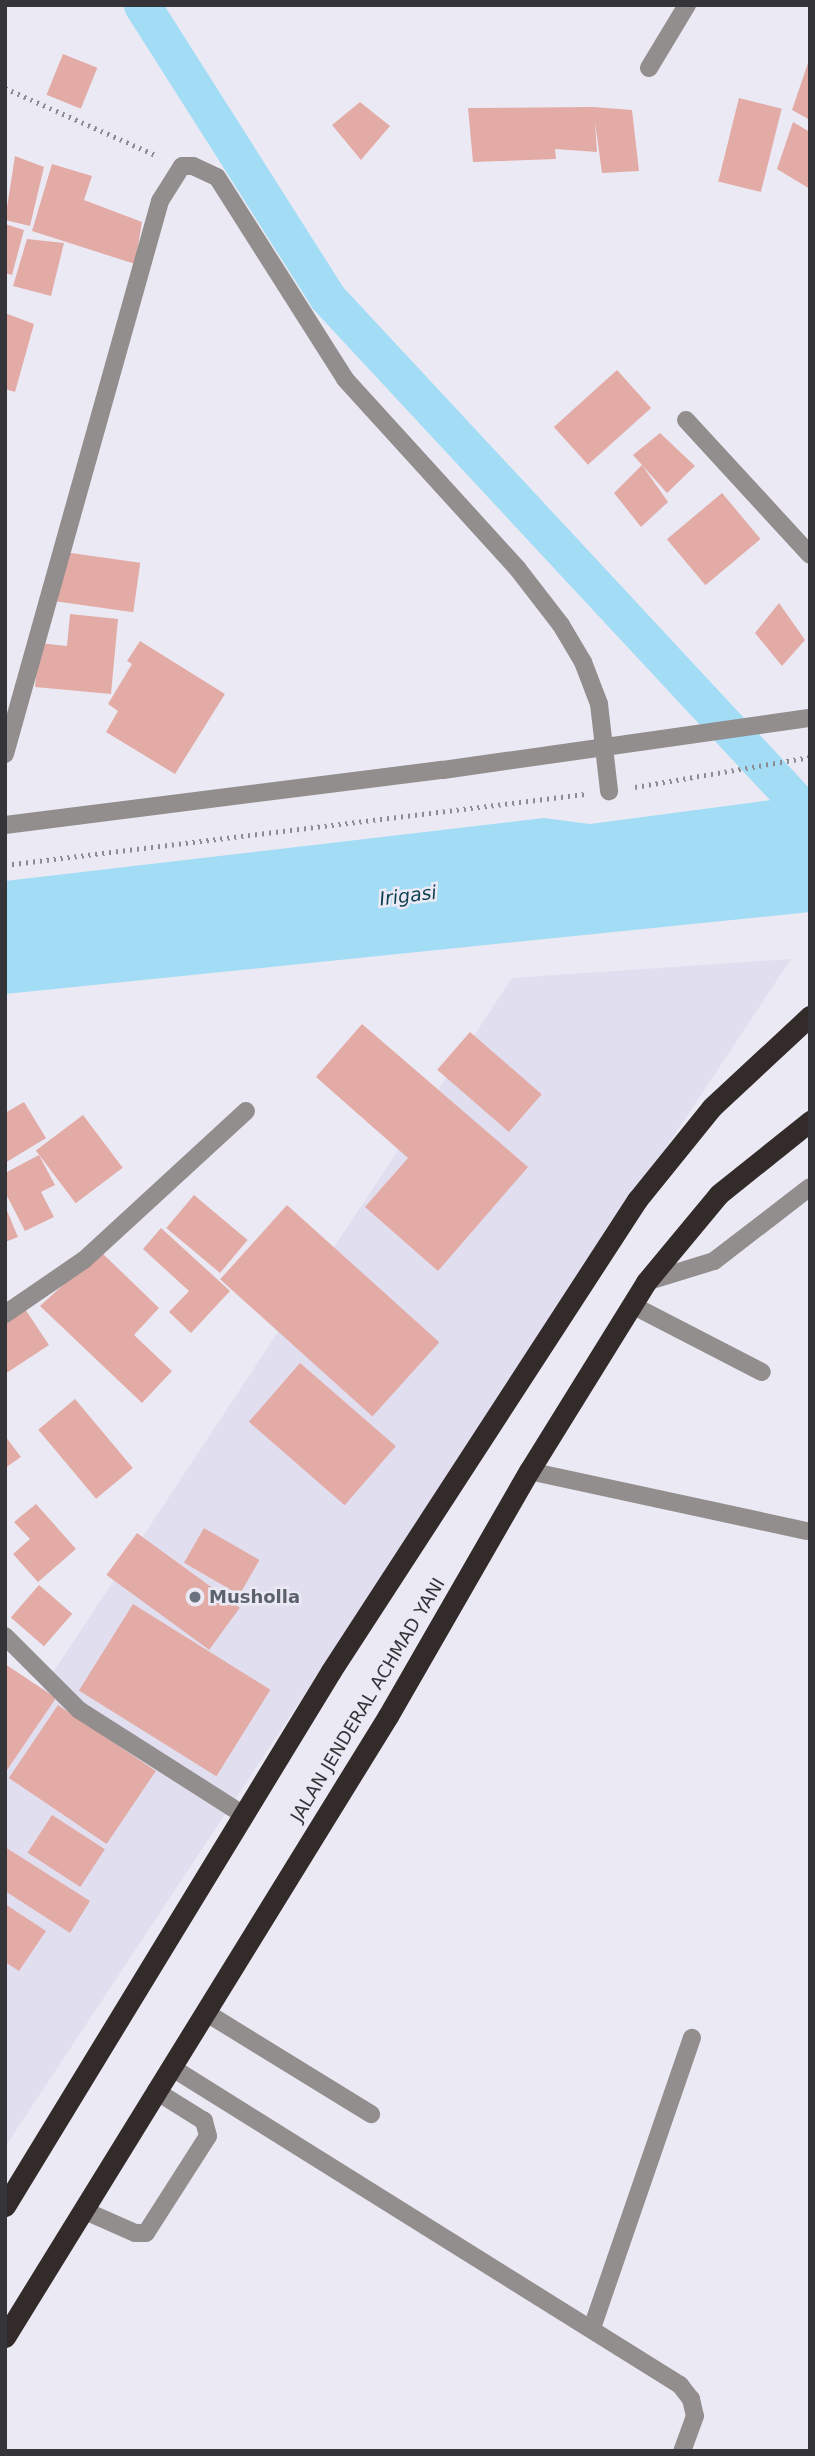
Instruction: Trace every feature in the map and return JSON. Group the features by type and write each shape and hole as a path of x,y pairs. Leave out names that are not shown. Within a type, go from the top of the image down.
{"highway":[{"path":"5,2206 331,1671 637,1200 712,1107 810,1016"},
{"name":"JALAN JENDERAL ACHMAD YANI","path":"5,2337 388,1716 529,1471 646,1282 719,1194 810,1121"}],"street":[{"path":"649,68 687,5"},
{"path":"5,753 160,201 182,166 206,169 217,177 345,379 517,568 561,625 583,662 599,704 609,791"},
{"path":"686,420 810,555"},
{"path":"5,825 810,718"},
{"path":"5,1314 84,1260 246,1111"},
{"path":"646,1282 714,1261 810,1187"},
{"path":"632,1305 762,1372"},
{"path":"529,1471 807,1531"},
{"path":"5,1636 79,1710 244,1815"},
{"path":"205,2012 371,2115"},
{"path":"592,2328 692,2038"},
{"path":"171,2067 680,2385 691,2399 695,2416 682,2451"},
{"path":"83,2210 135,2233 146,2233 208,2136 204,2121 156,2091"}],"path":[{"path":"5,88 182,166"},
{"path":"5,865 609,791 810,757"}],"shaded area":[{"path":"791,959 5,2147 5,1745 512,978"}],"water":[{"name":"Irigasi","path":"810,795 810,912 5,994 5,881 544,818 590,824"}],"building":[{"path":"63,54 97,68 81,109 47,95"},
{"path":"810,60 810,120 792,110"},
{"path":"739,98 782,109 761,192 718,181"},
{"path":"360,102 390,126 361,160 332,125"},
{"path":"593,107 632,110 639,171 602,173 595,122 597,152 555,149 556,159 473,162 468,108"},
{"path":"793,122 810,132 810,189 777,169"},
{"path":"15,156 44,167 30,226 5,220"},
{"path":"52,164 92,176 84,200 142,222 135,264 32,231"},
{"path":"5,224 24,230 12,275 5,273"},
{"path":"27,239 64,243 51,296 13,286"},
{"path":"5,313 34,324 15,392 5,389"},
{"path":"617,370 651,408 588,465 554,427"},
{"path":"660,433 695,466 667,493 633,455"},
{"path":"642,465 668,502 641,527 614,493"},
{"path":"722,493 761,539 705,585 667,539"},
{"path":"64,552 140,563 133,612 57,602"},
{"path":"779,603 805,640 782,666 755,633"},
{"path":"70,614 118,619 111,694 35,687 39,643 67,646"},
{"path":"140,641 225,694 175,774 106,732 118,711 108,704 132,664 127,661"},
{"path":"362,1024 528,1167 438,1271 365,1207 408,1158 316,1077"},
{"path":"470,1032 542,1094 509,1132 437,1070"},
{"path":"24,1102 46,1138 5,1163 5,1113"},
{"path":"83,1115 123,1168 76,1203 36,1151"},
{"path":"39,1155 55,1185 41,1192 54,1217 25,1231 5,1192 5,1173"},
{"path":"194,1195 248,1240 220,1273 166,1228"},
{"path":"287,1205 439,1342 372,1416 220,1279"},
{"path":"5,1206 18,1237 5,1242"},
{"path":"161,1228 230,1291 191,1333 169,1312 189,1291 143,1249"},
{"path":"100,1251 159,1308 134,1335 172,1371 142,1403 40,1306"},
{"path":"23,1306 49,1345 5,1374 5,1318"},
{"path":"300,1363 396,1446 345,1505 249,1422"},
{"path":"75,1399 133,1468 96,1499 38,1430"},
{"path":"5,1436 21,1457 5,1468"},
{"path":"36,1504 76,1549 38,1582 13,1554 30,1539 14,1522"},
{"path":"204,1528 259,1560 239,1595 184,1563"},
{"path":"137,1533 240,1608 209,1650 106,1575"},
{"path":"39,1585 72,1614 44,1646 11,1617"},
{"path":"133,1604 270,1690 216,1776 79,1691"},
{"path":"5,1664 56,1698 5,1773"},
{"path":"58,1705 156,1771 107,1844 9,1778"},
{"path":"52,1815 105,1849 80,1887 27,1853"},
{"path":"5,1847 90,1901 70,1933 5,1891"},
{"path":"5,1904 46,1931 19,1971 5,1962"}],"waterway":[{"path":"142,5 327,297 810,816"}],"place":[{"name":"Musholla","path":"195,1597"}]}
